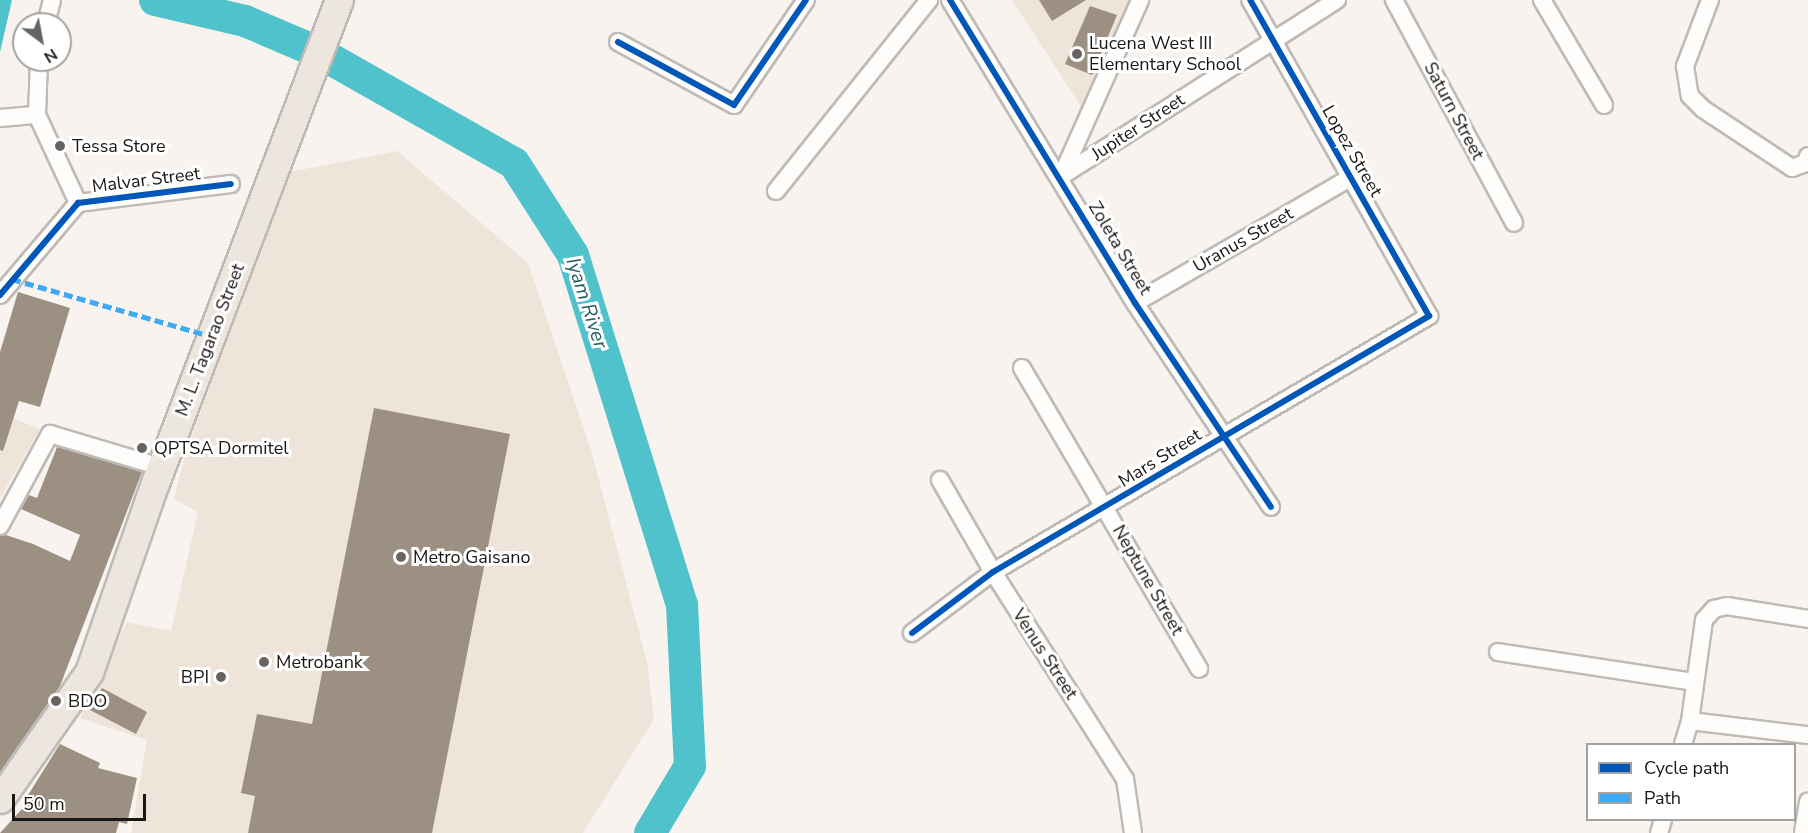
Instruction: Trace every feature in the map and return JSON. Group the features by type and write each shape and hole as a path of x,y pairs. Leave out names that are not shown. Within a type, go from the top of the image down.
{"main road":[{"name":"M. L. Tagarao Street","path":"0,799 89,672 161,467 339,0"}],"street":[{"path":"618,42 735,105 806,0"},
{"path":"776,190 929,0"},
{"name":"Zoleta Street","path":"950,0 1135,303 1222,437 1271,507"},
{"path":"1060,177 1140,0"},
{"name":"Lopez Street","path":"1250,0 1429,316"},
{"name":"Jupiter Street","path":"1060,177 1337,0"},
{"name":"Saturn Street","path":"1394,0 1514,223"},
{"path":"1542,0 1604,105"},
{"path":"1710,0 1685,66 1690,96 1703,109 1792,168 1806,163 1808,156"},
{"path":"39,72 37,115 78,203"},
{"path":"0,118 37,115"},
{"name":"Uranus Street","path":"1135,303 1350,178"},
{"name":"Malvar Street","path":"0,295 78,203 231,184"},
{"name":"Mars Street","path":"912,633 993,572 1106,509 1222,437 1429,316"},
{"name":"Neptune Street","path":"1022,368 1199,669"},
{"path":"0,526 50,434 161,467"},
{"name":"Venus Street","path":"940,480 993,572 1125,779 1133,833"},
{"path":"1683,743 1690,721 1704,620 1714,609 1726,606 1808,619"},
{"path":"1498,652 1694,682"},
{"path":"1690,721 1808,735"},
{"path":"1803,833 1808,801"}],"shaded area":[{"name":"Lucena West III Elementary School","path":"1012,0 1132,0 1082,108"},
{"path":"397,151 528,263 591,450 647,662 654,719 583,833 131,833 147,740 80,718 127,622 171,631 198,512 174,499 186,451 290,172"},
{"path":"0,413 40,429 0,498"}],"water":[{"path":"0,0 12,0 0,52"}],"building":[{"path":"1039,0 1086,0 1052,21"},
{"path":"1090,6 1117,15 1092,75 1065,64"},
{"path":"18,292 70,308 40,407 19,401 3,451 0,450 0,352"},
{"path":"374,408 510,434 432,833 248,833 255,796 241,793 257,714 312,724"},
{"path":"57,447 142,472 60,686 0,772 0,536 6,535 33,544 70,561 80,535 21,509 29,495 37,498"},
{"path":"102,688 147,712 136,734 90,710"},
{"path":"60,744 100,763 98,768 137,778 127,824 119,822 116,833 0,833 32,798 28,795"}],"waterway":[{"name":"Iyam River","path":"155,0 245,21 320,53 514,163 573,255 682,605 690,766 650,833"}],"marked path":[{"path":"12,279 211,336"}],"cycle path":[{"path":"618,42 734,105 806,0"},
{"path":"950,0 1135,303 1271,507"},
{"path":"912,633 993,572 1429,316 1250,0"},
{"path":"0,295 78,203 231,184"}],"place":[{"name":"Lucena West III Elementary School","path":"1077,54"},
{"name":"Tessa Store","path":"60,146"},
{"name":"QPTSA Dormitel","path":"142,448"},
{"name":"Metro Gaisano","path":"401,557"},
{"name":"Metrobank","path":"264,662"},
{"name":"BPI","path":"221,677"},
{"name":"BDO","path":"56,701"}]}
